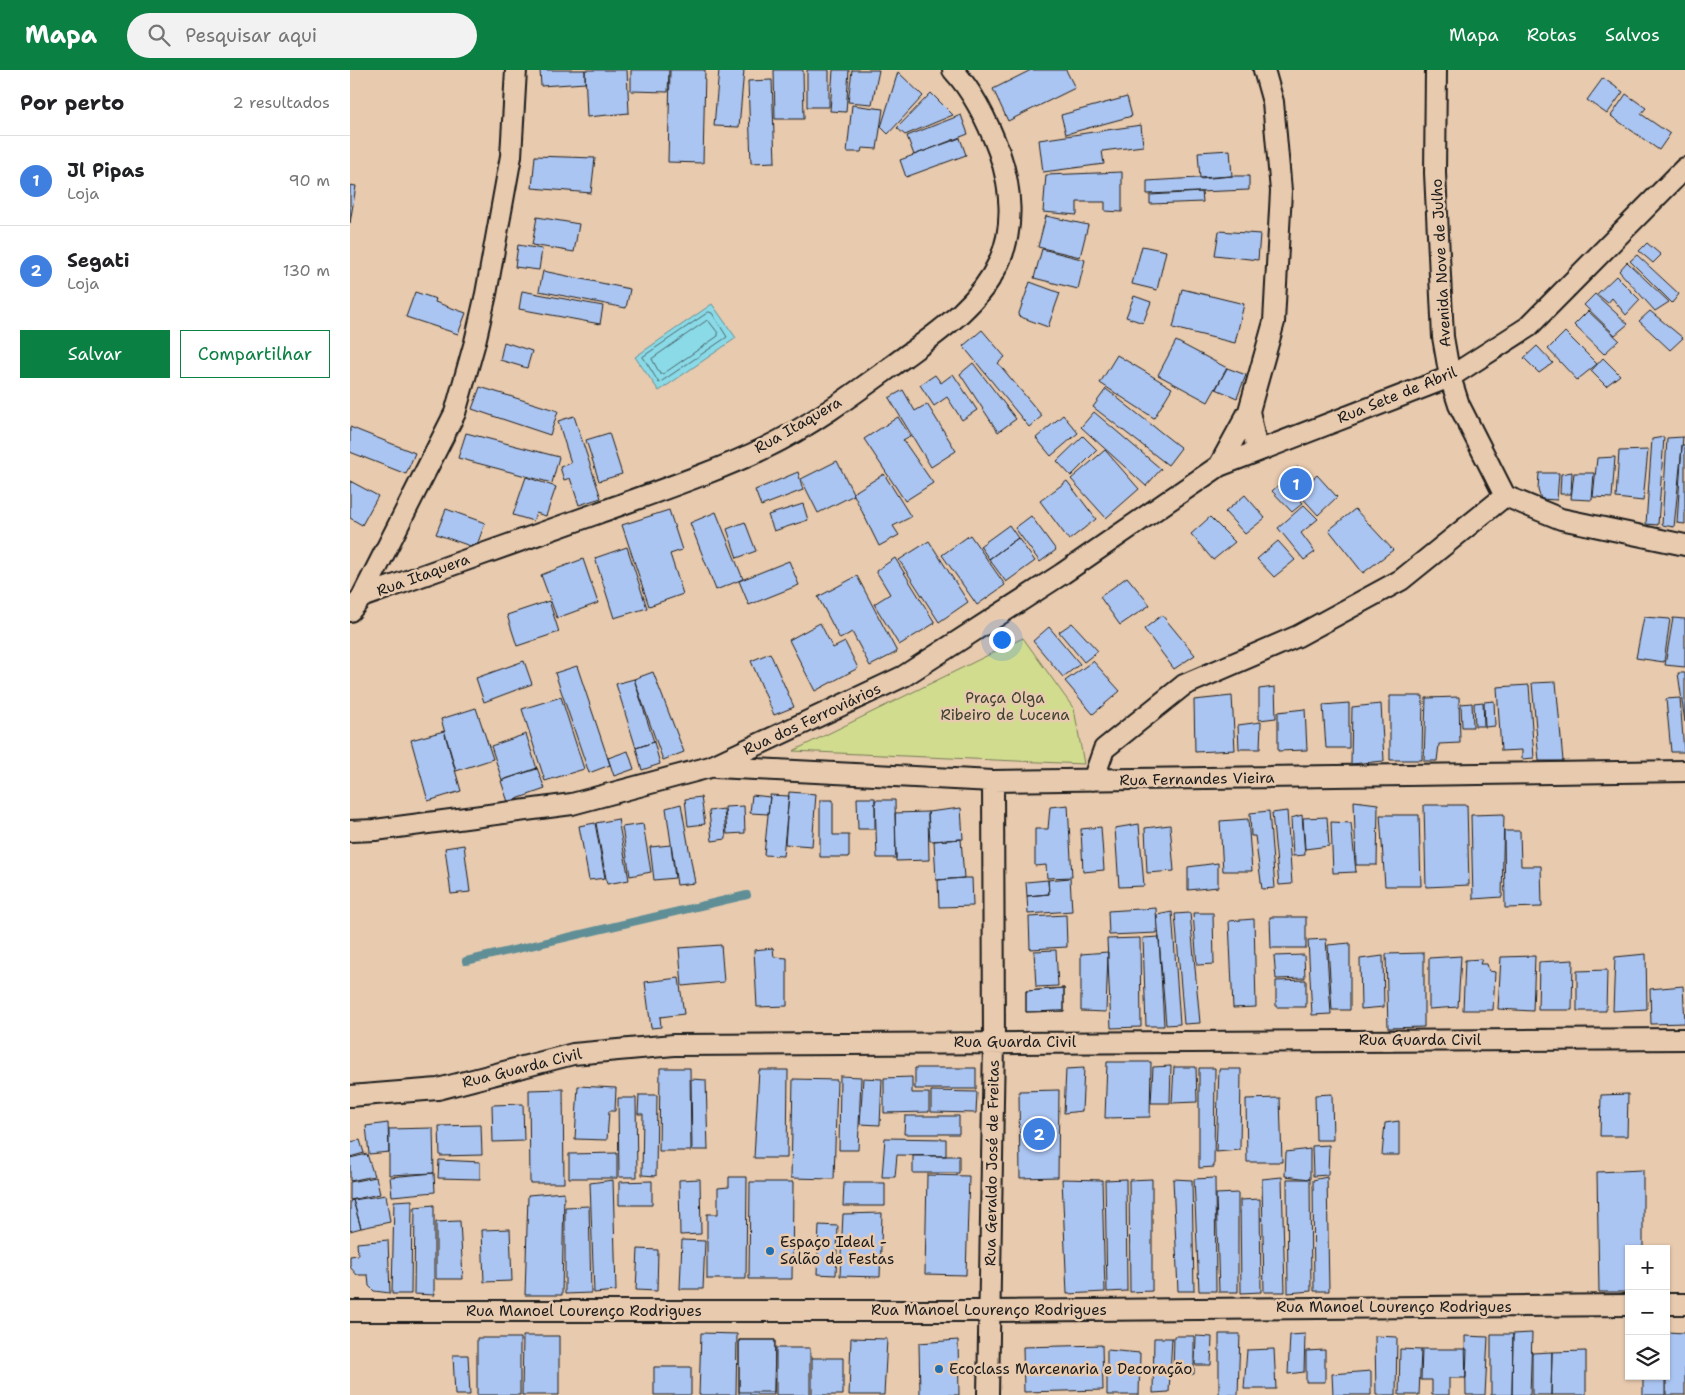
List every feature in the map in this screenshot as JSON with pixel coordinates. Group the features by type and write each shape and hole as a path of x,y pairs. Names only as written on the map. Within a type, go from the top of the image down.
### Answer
{"street":[{"path":"356,604 455,413 484,304 511,156 516,70"},
{"name":"Rua Itaquera","path":"356,604 659,491 765,448 868,383 964,311 985,286 999,262 1008,234 1010,204 1002,161 991,131 978,105 953,70"},
{"path":"1219,466 1249,411 1274,322 1281,191 1273,102 1264,70"},
{"name":"Avenida Nove de Julho","path":"1436,70 1435,173 1443,337 1450,377 1460,405 1505,496"},
{"name":"Rua Sete de Abril","path":"1219,466 1450,377 1528,327 1685,168"},
{"path":"1249,411 1257,451"},
{"name":"Rua dos Ferroviários","path":"350,831 375,830 572,804 710,767 904,676 1062,574 1219,466"},
{"path":"1094,780 1104,749 1184,685 1298,636 1401,580 1505,496 1561,519 1685,545"},
{"name":"Rua Fernandes Vieira","path":"710,767 993,781 1685,771"},
{"name":"Rua Geraldo José de Freitas","path":"988,1395 994,1042 993,781"},
{"name":"Rua Guarda Civil","path":"350,1096 438,1089 572,1054 665,1045 1685,1039"},
{"path":"1670,1304 1685,1304"},
{"name":"Rua Manoel Lourenço Rodrigues","path":"350,1311 988,1311 1625,1305"}],"green space":[{"name":"Praça Olga Ribeiro de Lucena","path":"1023,638 1074,709 1084,764 793,751"}],"water":[{"path":"712,304 736,338 659,391 635,357"}],"building":[{"path":"540,70 585,70 585,83 541,86"},
{"path":"585,70 627,70 629,113 587,117"},
{"path":"631,70 669,70 668,92 631,91"},
{"path":"670,70 705,70 703,163 668,162"},
{"path":"719,70 744,70 739,127 714,126"},
{"path":"774,70 803,70 804,119 775,119"},
{"path":"807,70 829,70 829,107 807,107"},
{"path":"833,70 849,70 846,112 830,111"},
{"path":"852,70 879,70 872,104 848,102"},
{"path":"1031,70 1066,70 1075,88 1008,121 993,89"},
{"path":"898,72 923,96 888,134 881,127"},
{"path":"1603,78 1623,92 1607,114 1587,100"},
{"path":"772,80 775,162 751,163 748,81"},
{"path":"931,93 953,115 905,135 897,128"},
{"path":"1626,94 1646,108 1641,114 1670,134 1659,150 1611,116"},
{"path":"1127,97 1132,116 1066,134 1061,115"},
{"path":"852,105 883,109 877,149 862,148 861,152 847,152"},
{"path":"961,115 968,134 914,155 907,136"},
{"path":"1141,125 1143,146 1102,151 1104,164 1043,172 1039,140"},
{"path":"960,138 966,155 906,177 900,160"},
{"path":"1230,150 1232,176 1200,179 1198,152"},
{"path":"535,156 595,158 591,193 532,188"},
{"path":"1122,172 1122,212 1105,211 1105,202 1077,202 1077,215 1043,212 1046,175"},
{"path":"1249,176 1249,190 1147,194 1147,181"},
{"path":"350,185 356,186 350,223"},
{"path":"1202,192 1203,202 1150,204 1150,195"},
{"path":"1046,216 1088,225 1080,257 1038,247"},
{"path":"537,217 579,224 574,252 532,245"},
{"path":"1219,231 1260,234 1258,260 1215,255"},
{"path":"1647,243 1661,255 1653,263 1639,251"},
{"path":"518,245 542,249 539,270 515,267"},
{"path":"1142,246 1166,251 1157,290 1132,284"},
{"path":"1042,249 1085,260 1078,289 1034,278"},
{"path":"1637,255 1679,294 1672,303 1630,261"},
{"path":"1627,262 1669,302 1655,311 1619,271"},
{"path":"543,271 630,289 626,308 539,291"},
{"path":"1616,276 1640,300 1626,315 1612,298 1608,303 1597,294"},
{"path":"1030,282 1060,293 1048,327 1018,316"},
{"path":"1182,289 1244,304 1235,343 1173,328"},
{"path":"522,291 603,306 600,324 519,309"},
{"path":"415,292 436,299 435,302 466,313 458,334 406,317"},
{"path":"1595,294 1628,324 1615,335 1584,305"},
{"path":"1134,296 1151,302 1143,323 1126,317"},
{"path":"1588,311 1619,340 1604,354 1574,325"},
{"path":"1650,311 1683,338 1670,350 1639,321"},
{"path":"982,330 1005,357 998,363 1042,416 1029,427 963,346"},
{"path":"1565,332 1597,364 1577,380 1548,349"},
{"path":"1176,341 1227,368 1208,402 1158,375"},
{"path":"504,342 532,351 527,368 500,360"},
{"path":"1537,346 1553,363 1539,373 1524,358"},
{"path":"1117,355 1172,388 1154,418 1100,383"},
{"path":"1603,358 1620,375 1606,386 1591,371"},
{"path":"973,363 1016,419 998,432 960,374"},
{"path":"1227,368 1246,375 1237,398 1216,389"},
{"path":"953,374 977,410 962,420 947,397 934,406 920,385 935,375 941,383"},
{"path":"480,387 558,411 550,435 472,409"},
{"path":"1106,389 1181,448 1168,465 1093,407"},
{"path":"903,390 915,411 927,404 956,451 931,467 889,398"},
{"path":"1094,412 1161,469 1146,486 1081,427"},
{"path":"1063,415 1078,433 1051,456 1036,438"},
{"path":"574,416 601,498 579,505 570,478 564,480 560,467 571,463 558,421"},
{"path":"898,417 910,436 903,440 933,483 905,501 864,439"},
{"path":"350,427 415,453 406,474 350,452"},
{"path":"466,433 559,457 552,483 458,458"},
{"path":"609,433 622,474 599,481 586,440"},
{"path":"1083,436 1097,450 1071,476 1057,461"},
{"path":"1664,437 1658,525 1646,524 1652,439"},
{"path":"1683,437 1674,527 1662,525 1667,438"},
{"path":"1682,445 1685,445 1685,524 1677,523"},
{"path":"1105,450 1139,489 1106,518 1071,479"},
{"path":"1648,450 1643,501 1616,498 1619,451"},
{"path":"1615,457 1612,498 1593,497 1597,458"},
{"path":"837,461 854,495 818,513 801,479"},
{"path":"1298,467 1311,478 1295,490 1282,477"},
{"path":"798,472 803,490 761,506 755,490"},
{"path":"1572,472 1571,494 1560,494 1561,474"},
{"path":"1539,473 1559,473 1557,500 1541,499 1538,490"},
{"path":"1574,473 1594,473 1592,500 1571,499"},
{"path":"884,474 911,517 893,526 899,535 879,546 853,493"},
{"path":"1317,475 1337,497 1318,515 1298,493"},
{"path":"526,477 556,487 546,516 536,513 533,521 513,515"},
{"path":"350,481 378,496 362,525 350,518"},
{"path":"1067,481 1096,519 1069,540 1040,501"},
{"path":"1282,482 1303,503 1292,512 1272,491"},
{"path":"1245,495 1265,518 1245,534 1225,512"},
{"path":"803,504 808,520 774,531 768,515"},
{"path":"1304,505 1318,519 1301,533 1315,552 1304,560 1278,528"},
{"path":"446,509 485,523 476,548 436,534"},
{"path":"1355,509 1393,550 1363,573 1329,530"},
{"path":"669,510 682,550 670,554 683,594 649,606 622,525"},
{"path":"716,512 743,579 716,590 690,523"},
{"path":"1031,516 1056,550 1040,562 1015,528"},
{"path":"1210,517 1235,542 1213,560 1191,534"},
{"path":"745,522 756,551 737,558 727,529"},
{"path":"1009,525 1018,538 989,559 980,546"},
{"path":"970,535 1005,585 977,605 942,555"},
{"path":"1018,538 1035,561 1006,582 989,559"},
{"path":"929,541 968,602 939,622 899,560"},
{"path":"1278,541 1295,560 1274,577 1257,559"},
{"path":"627,547 647,608 614,618 595,558"},
{"path":"895,558 935,623 899,645 874,604 890,594 876,571"},
{"path":"583,559 598,603 557,618 541,575"},
{"path":"789,561 799,585 749,605 739,581"},
{"path":"857,576 897,652 870,666 852,632 840,639 818,597"},
{"path":"1127,577 1150,605 1120,625 1100,597"},
{"path":"549,601 559,632 517,646 507,615"},
{"path":"1162,615 1195,655 1174,669 1144,629"},
{"path":"1644,617 1670,619 1664,662 1636,658"},
{"path":"1673,618 1685,619 1685,667 1665,665"},
{"path":"820,623 833,648 845,642 858,668 815,691 789,640"},
{"path":"1072,623 1098,651 1084,662 1059,632"},
{"path":"1049,627 1080,664 1063,677 1033,641"},
{"path":"770,653 794,707 774,715 751,661"},
{"path":"524,661 532,684 484,702 476,678"},
{"path":"1093,661 1120,691 1093,714 1065,681"},
{"path":"577,666 610,765 589,773 555,673"},
{"path":"653,672 684,752 663,760 634,679"},
{"path":"1678,673 1685,673 1685,722"},
{"path":"634,679 654,742 636,748 616,684"},
{"path":"1556,682 1563,761 1539,761 1532,683"},
{"path":"1529,685 1534,758 1522,759 1522,750 1501,751 1497,687"},
{"path":"1275,687 1276,718 1259,720 1259,689"},
{"path":"1232,696 1235,750 1195,752 1194,700"},
{"path":"1390,696 1423,696 1422,760 1390,760"},
{"path":"561,697 584,769 545,781 522,709"},
{"path":"1459,697 1460,743 1439,744 1437,761 1424,761 1426,698"},
{"path":"1680,698 1684,752 1671,752 1666,699"},
{"path":"1494,701 1495,726 1485,727 1484,702"},
{"path":"1483,702 1484,726 1475,726 1474,703"},
{"path":"1349,703 1349,748 1326,748 1323,705"},
{"path":"1472,703 1473,727 1462,727 1461,704"},
{"path":"1381,704 1384,761 1351,764 1352,707"},
{"path":"476,708 493,759 456,771 441,719"},
{"path":"1305,709 1307,750 1278,751 1278,712"},
{"path":"1261,722 1260,749 1239,749 1238,725"},
{"path":"444,731 461,791 428,801 411,740"},
{"path":"526,734 537,769 502,780 491,746"},
{"path":"654,742 660,764 642,770 636,748"},
{"path":"628,751 634,769 614,776 608,758"},
{"path":"537,768 545,789 508,802 501,781"},
{"path":"789,792 816,794 812,846 785,844"},
{"path":"752,795 770,797 768,814 750,813"},
{"path":"770,795 789,796 783,856 764,855"},
{"path":"701,797 705,824 688,826 685,799"},
{"path":"857,798 875,798 875,829 858,829"},
{"path":"820,800 833,800 833,835 849,835 849,857 820,857"},
{"path":"875,800 895,800 896,858 877,858"},
{"path":"1354,801 1378,804 1377,865 1356,865"},
{"path":"681,804 695,883 677,885 666,808"},
{"path":"1068,805 1072,877 1047,878 1046,865 1035,866 1035,829 1048,829 1050,807"},
{"path":"1424,805 1467,805 1469,885 1426,887"},
{"path":"744,806 745,833 727,834 725,807"},
{"path":"961,808 963,839 930,841 928,812"},
{"path":"724,809 726,839 712,841 709,811"},
{"path":"1269,811 1275,888 1262,889 1255,836 1251,836 1250,813"},
{"path":"1287,811 1292,884 1279,885 1272,813"},
{"path":"928,812 929,860 896,861 895,813"},
{"path":"1504,814 1502,897 1473,899 1471,815"},
{"path":"1302,815 1305,855 1293,856 1291,818"},
{"path":"1380,815 1419,815 1421,886 1385,886"},
{"path":"1327,817 1329,846 1305,849 1303,818"},
{"path":"618,819 629,880 607,884 596,823"},
{"path":"1248,819 1252,871 1223,871 1220,821"},
{"path":"1331,822 1351,823 1356,872 1333,873"},
{"path":"595,823 605,878 589,880 579,826"},
{"path":"643,824 651,872 630,876 622,827"},
{"path":"1139,824 1144,886 1119,887 1115,828"},
{"path":"1170,825 1174,871 1147,873 1145,828"},
{"path":"1101,827 1104,870 1083,872 1081,829"},
{"path":"1504,831 1520,831 1521,866 1541,866 1542,907 1505,908"},
{"path":"961,839 964,878 936,880 934,841"},
{"path":"464,845 470,892 451,894 445,848"},
{"path":"671,845 675,878 654,880 650,847"},
{"path":"1218,863 1218,887 1188,890 1188,867"},
{"path":"972,878 973,906 939,907 938,880"},
{"path":"1070,878 1072,911 1028,914 1027,896 1049,894 1048,880"},
{"path":"1048,880 1049,894 1027,896 1026,882"},
{"path":"1156,908 1157,933 1109,935 1108,911"},
{"path":"1172,912 1180,1024 1166,1025 1157,915"},
{"path":"1190,913 1200,1023 1184,1024 1175,914"},
{"path":"1193,913 1213,913 1214,964 1197,965"},
{"path":"1066,915 1067,947 1030,949 1029,917"},
{"path":"1270,917 1306,917 1306,948 1271,948"},
{"path":"1254,919 1256,1007 1233,1008 1229,921"},
{"path":"1159,937 1164,1026 1146,1026 1143,938"},
{"path":"1140,938 1141,1027 1111,1028 1107,939"},
{"path":"1326,939 1331,1014 1312,1015 1308,940"},
{"path":"1350,943 1350,1010 1332,1010 1328,945"},
{"path":"721,945 724,982 682,986 679,948"},
{"path":"773,948 774,957 787,958 787,1006 757,1007 754,950"},
{"path":"1056,950 1058,986 1036,987 1034,951"},
{"path":"1108,952 1106,1012 1081,1011 1081,954"},
{"path":"1424,953 1424,1027 1388,1028 1386,954"},
{"path":"1646,954 1647,1009 1613,1011 1615,957"},
{"path":"1304,955 1305,978 1276,979 1274,956"},
{"path":"1383,956 1384,1007 1361,1009 1360,959"},
{"path":"1461,956 1458,1007 1429,1009 1429,958"},
{"path":"1535,956 1533,1011 1498,1009 1501,957"},
{"path":"1482,959 1480,964 1487,964 1489,971 1495,972 1493,1010 1463,1010 1465,960"},
{"path":"1573,960 1572,1010 1538,1010 1539,962"},
{"path":"1607,970 1606,1011 1577,1011 1577,971"},
{"path":"679,978 684,1014 660,1017 661,1027 651,1028 645,982"},
{"path":"1306,980 1306,1007 1276,1007 1276,981"},
{"path":"1683,986 1685,1023 1651,1024 1650,989"},
{"path":"1064,988 1064,1011 1026,1012 1026,991"},
{"path":"1064,988 1064,1011 1026,1012 1026,991"},
{"path":"1107,1062 1151,1062 1150,1117 1105,1118"},
{"path":"1171,1066 1170,1103 1151,1103 1153,1067"},
{"path":"1174,1067 1196,1067 1197,1102 1172,1103"},
{"path":"660,1068 690,1068 691,1151 659,1151"},
{"path":"915,1068 976,1068 976,1089 915,1089"},
{"path":"1084,1068 1082,1111 1064,1113 1066,1069"},
{"path":"1199,1068 1215,1068 1214,1167 1199,1168"},
{"path":"1219,1069 1241,1069 1240,1150 1216,1152"},
{"path":"759,1070 788,1070 787,1158 754,1158"},
{"path":"840,1076 861,1077 858,1150 839,1150"},
{"path":"912,1077 912,1093 929,1093 929,1112 884,1113 884,1078"},
{"path":"863,1078 882,1079 880,1125 860,1124"},
{"path":"691,1079 706,1080 708,1150 692,1150"},
{"path":"793,1079 837,1080 834,1179 791,1178"},
{"path":"578,1086 616,1088 615,1111 609,1111 607,1140 575,1139"},
{"path":"563,1089 564,1183 530,1183 529,1090"},
{"path":"1059,1090 1058,1177 1020,1178 1019,1091"},
{"path":"931,1091 977,1092 976,1113 931,1112"},
{"path":"1332,1094 1333,1140 1316,1140 1315,1095"},
{"path":"1628,1094 1627,1136 1600,1136 1601,1095"},
{"path":"639,1095 657,1095 656,1176 642,1175 643,1114 638,1114"},
{"path":"618,1098 636,1098 637,1177 619,1177"},
{"path":"1280,1098 1282,1162 1247,1162 1246,1099"},
{"path":"523,1104 524,1141 493,1142 492,1105"},
{"path":"905,1116 959,1116 959,1134 904,1134"},
{"path":"1399,1121 1399,1155 1382,1155 1385,1123"},
{"path":"388,1123 389,1152 369,1154 366,1126"},
{"path":"481,1125 482,1155 440,1156 439,1126"},
{"path":"433,1128 434,1173 389,1175 389,1129"},
{"path":"885,1138 946,1139 946,1156 897,1155 895,1177 882,1177"},
{"path":"360,1140 364,1153 350,1157 350,1142"},
{"path":"1329,1145 1328,1175 1313,1176 1312,1146"},
{"path":"1310,1149 1310,1179 1285,1176 1286,1152"},
{"path":"617,1153 617,1178 569,1178 569,1154"},
{"path":"367,1154 374,1176 350,1181 350,1158"},
{"path":"913,1156 959,1156 959,1173 913,1173"},
{"path":"439,1160 480,1162 480,1179 438,1178"},
{"path":"1643,1170 1643,1245 1625,1245 1625,1292 1599,1292 1597,1172"},
{"path":"434,1173 435,1192 392,1196 390,1177"},
{"path":"927,1175 969,1176 966,1275 925,1274"},
{"path":"376,1177 380,1194 350,1200 350,1182"},
{"path":"729,1177 747,1177 746,1279 707,1279 707,1214 718,1214 718,1188 729,1187"},
{"path":"1282,1177 1285,1292 1264,1292 1262,1179"},
{"path":"1327,1177 1329,1291 1314,1291 1313,1180"},
{"path":"1215,1178 1216,1291 1199,1291 1194,1179"},
{"path":"700,1179 701,1234 680,1235 679,1180"},
{"path":"1062,1179 1102,1180 1105,1292 1067,1294"},
{"path":"1126,1179 1127,1291 1107,1292 1105,1180"},
{"path":"1152,1179 1152,1291 1130,1292 1129,1180"},
{"path":"1173,1179 1192,1180 1194,1291 1178,1291"},
{"path":"1287,1179 1310,1179 1311,1291 1288,1293"},
{"path":"613,1180 616,1291 594,1293 590,1183"},
{"path":"652,1181 652,1205 619,1205 619,1182"},
{"name":"Espaço Ideal - Salão de Festas","path":"750,1182 793,1182 792,1279 749,1279"},
{"path":"844,1183 885,1183 885,1206 843,1206"},
{"path":"564,1192 562,1295 525,1295 528,1195"},
{"path":"1238,1193 1238,1292 1219,1292 1216,1194"},
{"path":"386,1195 390,1222 361,1228 353,1200"},
{"path":"1260,1199 1261,1292 1241,1293 1240,1200"},
{"path":"353,1200 361,1228 350,1231 350,1201"},
{"path":"412,1200 411,1294 392,1294 394,1201"},
{"path":"434,1205 434,1295 414,1294 415,1207"},
{"path":"589,1206 591,1293 565,1294 565,1207"},
{"path":"882,1213 880,1277 840,1276 843,1214"},
{"path":"460,1221 463,1279 436,1279 436,1222"},
{"path":"819,1225 838,1226 836,1275 817,1274"},
{"path":"510,1229 512,1281 484,1282 482,1230"},
{"path":"388,1240 390,1293 374,1291 369,1286 368,1275 357,1275 350,1267 350,1256 358,1255 357,1243"},
{"path":"682,1240 705,1241 703,1289 680,1289"},
{"path":"638,1249 658,1250 657,1291 636,1290"},
{"path":"1670,1332 1685,1333 1685,1395 1666,1395 1666,1380 1670,1380"},
{"path":"701,1333 737,1334 736,1395 699,1395"},
{"path":"1532,1333 1530,1395 1512,1395 1513,1334"},
{"path":"1219,1334 1240,1334 1238,1395 1219,1395"},
{"path":"1305,1334 1304,1372 1288,1374 1290,1335"},
{"path":"1491,1334 1513,1334 1512,1395 1491,1395"},
{"path":"523,1336 559,1336 559,1395 522,1395"},
{"path":"1174,1336 1194,1336 1194,1374 1173,1374"},
{"path":"1196,1336 1212,1337 1211,1365 1195,1365"},
{"path":"1375,1336 1397,1337 1396,1395 1376,1395"},
{"path":"1465,1336 1488,1337 1485,1395 1466,1395"},
{"path":"477,1338 520,1338 520,1395 477,1395"},
{"path":"851,1338 887,1339 884,1395 849,1395"},
{"path":"1154,1338 1172,1338 1169,1392 1153,1393"},
{"path":"739,1340 775,1340 774,1395 739,1395"},
{"path":"739,1340 775,1340 774,1392 739,1392"},
{"name":"Ecoclass Marcenaria e Decoração","path":"958,1340 959,1395 920,1395 919,1343"},
{"path":"1102,1345 1103,1390 1024,1392 1023,1347"},
{"path":"776,1348 810,1348 810,1395 776,1395"},
{"path":"1274,1349 1276,1389 1244,1389 1247,1350"},
{"path":"1400,1349 1421,1350 1419,1395 1399,1395"},
{"path":"1422,1349 1467,1349 1466,1378 1449,1378 1449,1395 1432,1395 1432,1380 1421,1380"},
{"path":"1107,1350 1140,1353 1139,1395 1107,1395"},
{"path":"1325,1350 1325,1382 1306,1382 1306,1351"},
{"path":"1586,1351 1586,1395 1551,1395 1552,1352"},
{"path":"1552,1352 1551,1395 1532,1395 1532,1353"},
{"path":"453,1355 468,1355 470,1395 455,1395"},
{"path":"812,1358 843,1358 843,1395 812,1395"},
{"path":"654,1367 691,1367 691,1395 654,1395"},
{"path":"1371,1371 1371,1395 1333,1395 1332,1374"},
{"path":"1643,1380 1665,1380 1665,1395 1643,1395"}],"waterway":[{"path":"466,961 747,895"}],"place":[{"name":"Jl Pipas","path":"1296,484"},
{"name":"Segati","path":"1039,1134"},
{"name":"Espaço Ideal - Salão de Festas","path":"770,1251"},
{"name":"Ecoclass Marcenaria e Decoração","path":"939,1369"}]}
